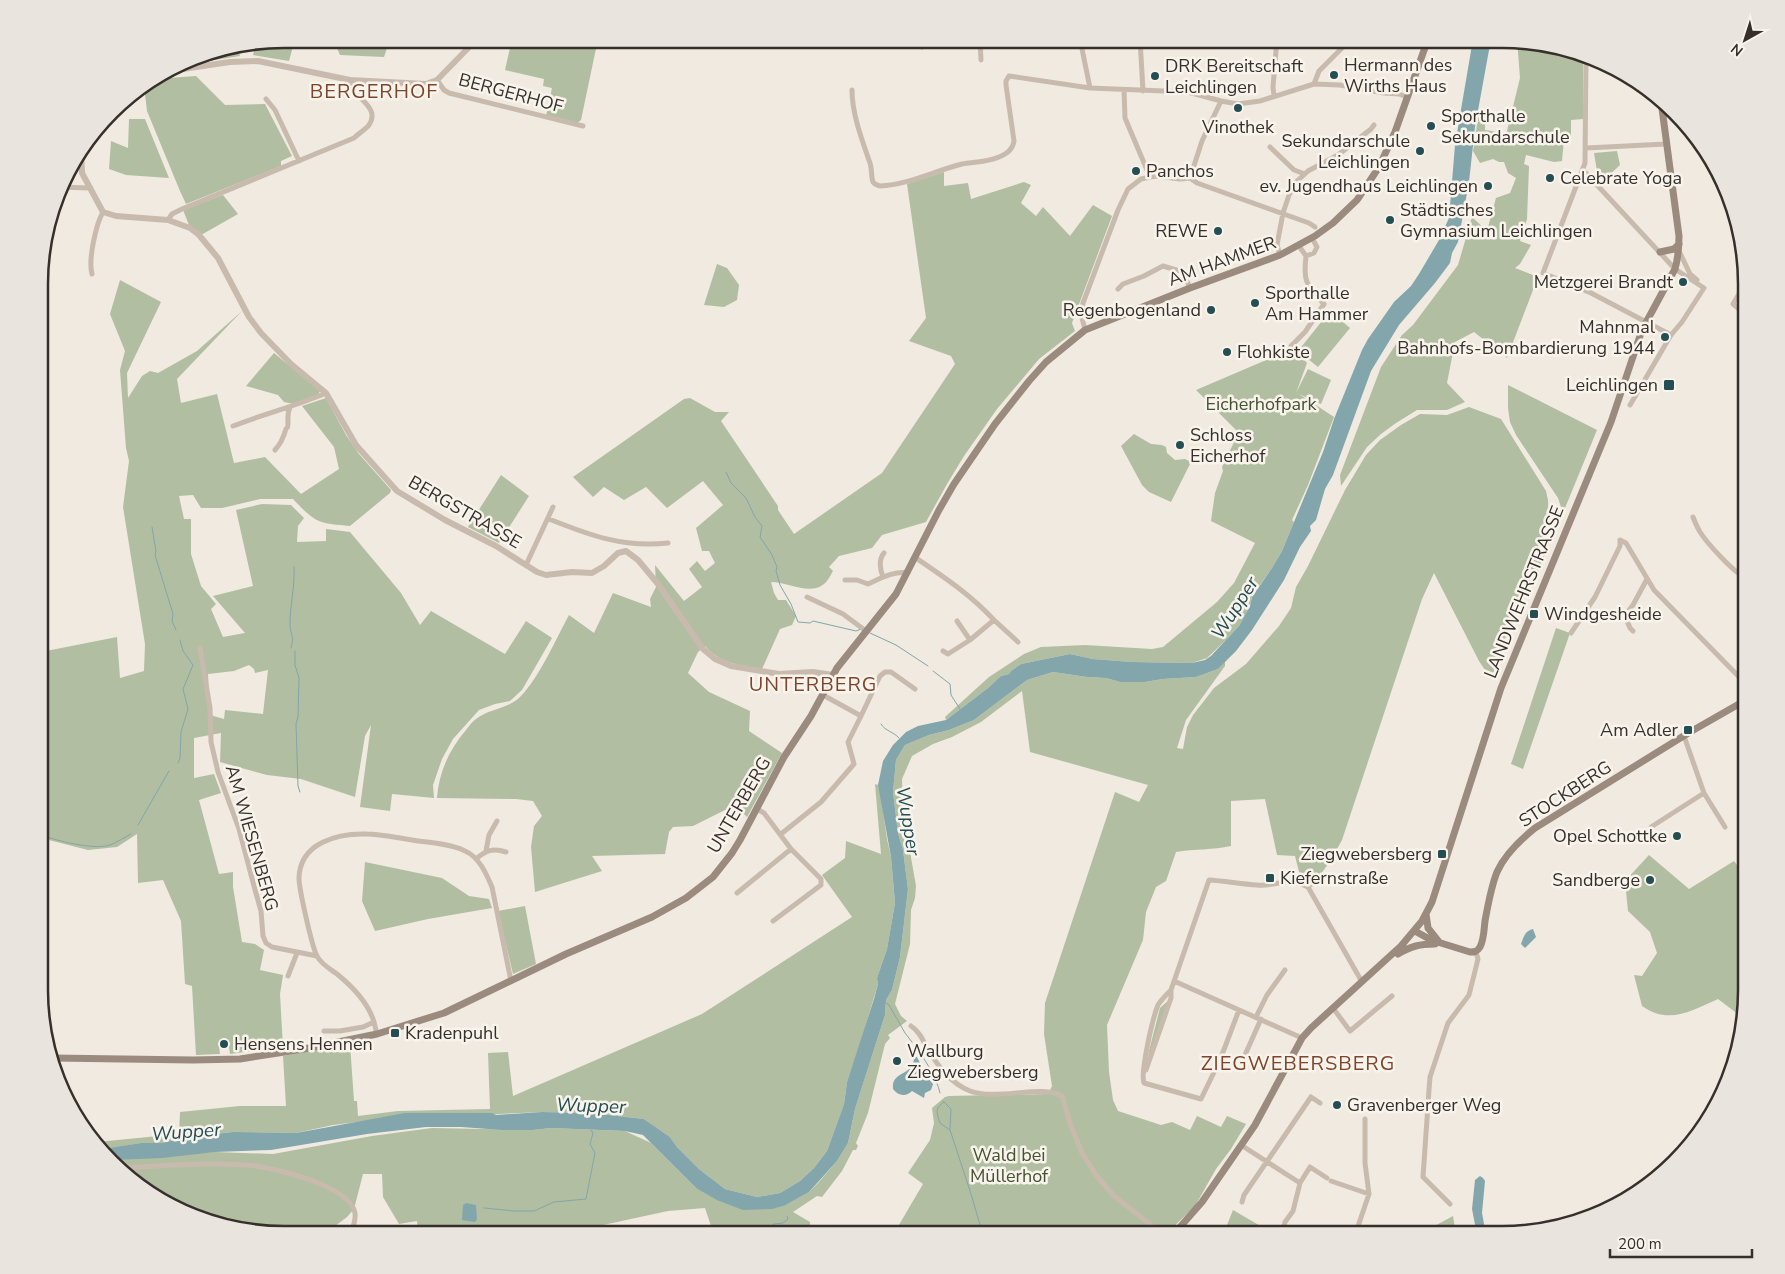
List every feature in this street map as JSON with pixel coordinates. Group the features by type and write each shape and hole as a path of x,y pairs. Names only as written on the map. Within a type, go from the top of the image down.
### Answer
{"main road":[{"name":"AM HAMMER","path":"921,547 954,484 995,424 1046,362 1086,330 1190,288 1280,255 1312,238 1341,216 1365,188 1379,167 1391,142 1425,48"},
{"name":"LANDWEHRSTRASSE","path":"1415,931 1426,914 1437,890 1501,688 1611,422 1646,321 1675,269 1679,247 1661,110"},
{"path":"1660,252 1679,247"},
{"name":"UNTERBERG","path":"58,1058 240,1059 304,1049 377,1034 444,1013 644,921 686,898 712,877 723,865 740,840 784,757 812,716 833,675 848,652 896,594 921,547"},
{"name":"STOCKBERG","path":"1473,952 1481,944 1487,911 1498,871 1507,856 1519,842 1535,828 1738,705"},
{"path":"1426,914 1428,928 1440,944"},
{"path":"1181,1226 1202,1202 1242,1145 1259,1118 1302,1038 1415,931 1440,944 1473,952"},
{"path":"1384,962 1412,946 1440,944"}],"street":[{"name":"BERGERHOF","path":"187,68 248,61 275,64 350,80 415,85 437,80 468,48"},
{"path":"980,48 981,60"},
{"path":"1082,48 1090,88"},
{"path":"1141,48 1143,91"},
{"path":"1274,96 1276,48"},
{"path":"1314,84 1319,71 1342,48"},
{"path":"1586,63 1586,148 1584,171 1543,273 1591,293 1671,335"},
{"path":"852,90 852,98 875,185 889,186 909,181 937,170 995,159 1014,146 1006,86 1009,76 1090,88 1188,92 1221,102 1238,104 1249,104 1314,84 1340,84 1384,93 1399,94 1406,99"},
{"path":"168,220 172,214 348,142 369,125 372,114 371,109 351,89 350,80"},
{"name":"BERGERHOF","path":"437,80 444,90 449,93 584,126"},
{"path":"1124,90 1125,118 1150,176"},
{"path":"266,98 275,110 299,161"},
{"path":"1190,178 1202,141 1221,102"},
{"path":"1280,255 1277,245 1283,213 1296,182 1305,174 1338,155 1374,125"},
{"path":"1586,148 1666,144"},
{"path":"1270,147 1294,170 1305,174"},
{"path":"80,163 80,167 89,188 103,212 99,220 90,264 92,274"},
{"path":"1584,171 1675,269 1704,288"},
{"path":"1086,330 1081,314 1083,303 1118,210 1128,190 1141,180 1150,176 1190,178 1196,183 1309,222 1315,227"},
{"path":"68,187 89,188"},
{"name":"BERGSTRASSE","path":"103,212 116,216 168,220 190,228 199,235 218,258 249,317 261,333 291,364 326,393 356,445 397,491 445,520 496,546 546,575 566,572 585,574 597,571 618,553 626,551 638,560 658,584 702,648 715,659 731,666 779,674 813,672 833,675"},
{"path":"1291,346 1305,332 1324,304 1309,288 1304,275 1306,256 1314,253 1317,247 1312,238"},
{"name":"AM HAMMER","path":"1299,246 1306,256"},
{"path":"1679,247 1690,274 1704,288"},
{"path":"1118,289 1123,284 1163,266 1183,272 1190,288"},
{"path":"1630,405 1671,335 1682,322 1704,288"},
{"path":"1738,296 1733,304 1738,308"},
{"path":"233,426 326,393"},
{"path":"275,450 284,438 288,426 287,414 290,407"},
{"path":"526,565 553,507"},
{"path":"1693,517 1700,532 1738,573"},
{"path":"549,519 601,539 651,545 668,543"},
{"path":"1571,633 1596,596 1620,546 1620,540 1626,543 1654,590 1738,676"},
{"path":"883,577 880,570 880,561 884,553"},
{"path":"916,558 979,604 1018,642"},
{"path":"845,580 857,580 868,584 883,577 904,572 908,573"},
{"path":"1633,631 1625,616 1647,579"},
{"path":"807,597 842,614 866,631"},
{"path":"943,651 948,654 970,640 994,620"},
{"path":"957,621 970,640"},
{"name":"AM WIESENBERG","path":"200,648 210,708 213,749 218,772 238,830 261,911 262,936 266,943 272,947 317,956"},
{"path":"781,834 820,802 854,764 848,742 880,676 885,672 891,672 915,689"},
{"path":"823,695 861,716"},
{"path":"1684,736 1704,793 1725,827"},
{"path":"1651,827 1704,793"},
{"path":"757,809 764,813 791,849 821,879 822,885 773,921"},
{"path":"486,851 489,835 497,820"},
{"path":"377,1034 371,1012 356,991 317,956 299,879 308,851 319,843 330,839 367,834 440,844 465,851 476,859 492,886 511,981"},
{"path":"736,893 791,849"},
{"path":"476,859 486,851 506,852"},
{"path":"1143,1075 1148,1066 1171,998 1171,990 1209,880 1259,886 1289,882 1308,887 1362,982"},
{"path":"1450,1204 1423,1176 1428,1090 1430,1077 1448,1023 1469,995 1478,959 1473,952"},
{"path":"288,976 297,953"},
{"path":"1245,1054 1267,994 1284,970"},
{"path":"1174,981 1302,1038"},
{"path":"1171,990 1158,1005 1148,1042 1143,1075 1144,1083 1201,1099 1220,1060 1239,1010"},
{"path":"1333,1008 1350,1031 1392,996"},
{"path":"324,1031 340,1031 363,1027 374,1022"},
{"path":"911,1026 920,1034 945,1074 971,1092 1005,1095 1051,1092 1062,1096 1082,1153 1096,1174 1114,1196 1152,1226"},
{"path":"1242,1202 1244,1194 1312,1097 1320,1103"},
{"path":"1358,1226 1369,1194 1365,1163 1365,1118"},
{"path":"1242,1145 1300,1183"},
{"path":"128,1168 230,1164 260,1166 339,1192 348,1200 355,1214 354,1226"},
{"path":"1284,1226 1293,1211 1300,1183 1310,1167 1329,1180 1369,1194"}],"green space":[{"path":"293,48 289,61 253,55 254,50"},
{"path":"337,48 387,48 384,57 340,55"},
{"path":"510,48 596,48 581,120 577,123 546,116 552,88 543,86 544,79 505,70"},
{"path":"1518,48 1548,52 1583,62 1583,119 1571,120 1571,136 1564,139 1562,161 1554,162 1526,155 1524,164 1529,166 1527,219 1520,241 1531,245 1520,264 1515,268 1538,277 1507,358 1474,332 1455,342 1447,383 1465,402 1447,410 1417,410 1396,423 1367,447 1341,486 1340,475 1381,367 1402,335 1413,325 1458,265 1472,217 1487,231 1496,198 1510,193 1516,178 1508,173 1504,162 1493,159 1480,163 1473,151 1478,118 1481,116 1485,119 1485,130 1504,133 1507,131 1520,78"},
{"path":"237,52 240,56 202,62"},
{"path":"196,76 225,105 265,104 292,156 281,161 281,166 186,204 147,111 145,92 167,78"},
{"path":"129,119 145,119 169,178 126,175 109,169 111,141 128,148"},
{"path":"1617,151 1620,165 1605,179 1597,171 1594,153"},
{"path":"944,172 944,186 968,183 971,199 1024,182 1031,185 1021,203 1036,216 1043,207 1070,236 1093,205 1112,216 1072,323 1075,331 1039,359 997,409 964,456 926,522 882,535 872,548 839,556 829,567 833,571 828,579 818,587 806,589 771,582 778,600 786,600 796,616 792,625 780,629 762,669 738,665 724,660 717,657 705,646 698,652 688,673 709,692 750,711 749,731 782,753 747,817 738,808 725,810 693,826 673,827 669,832 665,854 592,856 602,871 535,892 531,847 534,826 542,816 533,801 437,798 440,779 450,753 470,725 481,715 515,701 527,689 534,680 569,615 594,633 613,593 651,607 650,599 656,587 655,565 684,601 702,587 689,569 697,561 705,571 715,563 709,551 702,551 696,528 723,505 703,481 667,508 646,487 624,500 604,487 593,497 573,477 684,399 690,398 715,412 729,412 721,421 778,506 778,510 794,534 882,473 955,364 951,356 909,341 926,318 907,184"},
{"path":"223,195 238,214 201,235 189,225 183,210"},
{"path":"717,264 727,268 739,285 737,300 724,307 704,305"},
{"path":"120,280 161,302 127,373 128,398 142,376 150,371 158,373 197,351 242,311 177,379 181,403 217,394 234,463 265,457 301,494 339,469 334,447 302,406 326,398 346,435 359,454 391,490 390,493 350,526 330,524 318,520 307,513 293,499 260,499 222,508 201,508 193,495 179,496 184,519 191,519 191,554 201,586 216,604 211,609 223,637 245,633 213,596 253,586 236,510 262,504 291,505 304,518 298,526 297,542 326,541 326,529 350,532 401,593 420,625 431,611 505,654 526,621 552,638 522,690 510,701 479,710 453,739 442,759 433,785 434,798 392,794 390,811 360,807 371,725 365,736 355,797 301,779 267,775 220,762 221,733 194,738 194,778 214,774 221,793 199,800 219,874 233,872 233,887 242,942 255,944 264,950 260,970 283,975 280,994 283,1047 230,1054 228,1040 225,1038 225,1042 219,1046 220,1054 196,1055 192,986 185,984 181,921 163,880 138,883 137,834 117,847 88,850 48,840 48,651 117,637 120,678 144,671 145,644 123,507 129,461 126,448 120,370 125,351 110,314","holes":["249,665 254,669 255,673 268,670 263,714 225,710 224,719 210,715 208,674 234,671"]},
{"path":"1330,311 1350,328 1318,367 1298,351"},
{"name":"Eicherhofpark","path":"1294,348 1307,363 1296,393 1308,369 1331,380 1321,404 1299,394 1334,417 1308,485 1292,520 1294,522 1282,551 1252,596 1250,606 1239,626 1226,640 1207,658 1192,663 1132,662 1093,659 1070,654 1021,664 1009,674 1001,676 946,720 945,717 989,677 1024,654 1041,647 1085,645 1152,649 1163,647 1217,602 1234,583 1255,543 1211,521 1215,493 1223,471 1222,467 1237,436 1236,430 1196,390"},
{"path":"274,353 320,391 318,395 294,404 284,402 278,395 246,386"},
{"path":"1508,385 1597,430 1563,513 1558,498 1516,435 1510,422"},
{"name":"Wald bei Müllerhof","path":"1469,407 1501,419 1546,491 1549,544 1539,569 1515,610 1491,679 1479,661 1434,573 1422,599 1342,840 1312,887 1302,883 1295,856 1277,855 1265,799 1231,801 1231,846 1176,852 1166,881 1156,887 1146,912 1143,940 1107,1025 1109,1072 1113,1100 1118,1111 1161,1125 1172,1122 1190,1130 1197,1116 1221,1127 1227,1116 1246,1124 1216,1169 1195,1206 1174,1226 898,1226 923,1184 908,1173 930,1140 934,1123 932,1108 949,1096 1048,1094 1052,1086 1044,1034 1045,1003 1115,792 1139,802 1148,785 1030,752 1022,691 981,722 912,756 902,779 903,812 916,886 911,910 910,944 895,1004 901,1016 907,1021 888,1035 890,1038 885,1044 868,1113 856,1143 858,1146 856,1150 853,1150 842,1171 822,1197 817,1196 793,1212 810,1222 812,1226 711,1226 705,1208 668,1211 598,1226 417,1226 417,1221 399,1224 383,1197 382,1174 363,1174 354,1209 335,1226 268,1226 237,1222 193,1209 152,1187 118,1158 215,1152 273,1154 372,1136 432,1128 533,1130 551,1128 625,1131 651,1143 696,1188 786,1205 809,1192 818,1183 837,1161 848,1143 855,1109 885,1015 886,1000 892,990 900,957 908,889 893,792 896,760 905,745 974,720 1027,680 1053,672 1106,678 1120,682 1145,682 1196,677 1218,669 1225,661 1225,666 1186,720 1177,748 1183,749 1187,727 1193,715 1214,688 1246,664 1279,626 1291,608 1296,587 1345,490 1366,455 1380,440 1420,414 1447,415"},
{"path":"1134,434 1151,444 1166,447 1167,453 1175,460 1185,459 1191,462 1171,502 1149,492 1142,485 1121,446"},
{"path":"501,475 529,496 499,543 468,527"},
{"path":"1556,628 1570,633 1523,769 1511,764"},
{"path":"875,784 878,785 881,797 891,857 895,903 887,949 877,978 878,984 861,1041 847,1082 844,1104 827,1151 814,1168 800,1181 780,1193 757,1197 725,1189 699,1169 677,1147 670,1137 644,1119 592,1113 542,1112 373,1120 333,1125 296,1133 233,1132 109,1149 102,1141 179,1134 180,1112 240,1106 286,1106 283,1056 350,1044 354,1101 357,1101 358,1116 398,1111 490,1109 488,1053 508,1052 513,1096 702,1014 852,917 822,875 845,858 846,841 881,854"},
{"path":"1649,855 1689,889 1734,861 1738,866 1738,991 1736,1013 1718,999 1689,1011 1671,1015 1661,1015 1642,1006 1634,975 1642,976 1657,953 1650,932 1628,911 1625,881"},
{"path":"365,862 442,878 469,896 489,899 492,908 428,919 375,931 362,901"},
{"path":"525,906 536,964 513,974 498,911"},
{"path":"1170,999 1150,1056 1148,1055 1160,1008"},
{"path":"1233,1210 1261,1226 1227,1226"},
{"path":"1453,1216 1455,1226 1435,1226"}],"water":[{"path":"1471,48 1489,48 1475,127 1469,182 1458,242 1452,253 1450,263 1399,325 1371,371 1333,475 1325,489 1316,520 1310,526 1311,531 1300,547 1284,580 1236,651 1218,669 1196,677 1145,682 1120,682 1106,678 1053,672 1027,680 974,720 905,745 896,760 893,792 908,889 900,957 892,990 886,1000 885,1015 855,1109 848,1143 837,1161 809,1192 786,1205 772,1209 743,1210 717,1200 696,1188 643,1135 625,1131 551,1128 502,1130 426,1127 367,1134 271,1150 215,1152 162,1158 120,1160 108,1148 141,1143 162,1143 181,1138 233,1132 296,1133 405,1113 492,1113 496,1115 542,1112 592,1113 644,1119 670,1137 677,1147 699,1169 725,1189 757,1197 780,1193 800,1181 814,1168 827,1151 844,1104 847,1082 874,999 878,984 877,978 887,949 895,903 891,857 878,785 883,761 893,745 906,732 918,726 946,720 1001,676 1009,674 1021,664 1070,654 1093,659 1132,662 1192,663 1205,660 1211,656 1239,626 1250,606 1252,597 1282,551 1368,339 1394,302 1411,286 1439,240 1449,218 1455,145"},
{"path":"1533,929 1536,937 1525,948 1521,944 1523,939 1526,933"},
{"path":"914,1057 917,1057 933,1084 931,1090 925,1093 924,1098 912,1091 902,1095 893,1089 895,1079 910,1068"},
{"path":"1480,1176 1485,1181 1482,1213 1484,1226 1475,1226 1472,1209 1475,1180"},
{"path":"466,1203 476,1205 477,1219 475,1222 462,1220 463,1205"}],"waterway":[{"path":"726,472 731,483 746,498 755,517 762,526 760,537 772,555 777,567 776,571 780,585 791,604 798,622 810,623 813,621 856,631 861,629"},
{"path":"152,527 155,555 176,630"},
{"path":"291,648 293,640 290,617 294,567"},
{"path":"870,633 896,645 928,666"},
{"path":"178,763 180,758 181,732 188,709 183,689 193,665 183,651 180,640"},
{"path":"295,651 295,665 299,678 298,717 296,724 298,786 300,792"},
{"path":"933,671 950,684 951,695 960,709"},
{"path":"881,724 899,738"},
{"path":"138,825 169,771"},
{"path":"48,837 85,846 103,846 110,845 131,834"},
{"path":"885,1002 889,1005 912,1042"},
{"path":"914,1046 930,1068 940,1093"},
{"path":"943,1101 951,1109 950,1129"},
{"path":"944,1102 937,1111 940,1123 950,1130 980,1226"},
{"path":"484,1208 534,1211 554,1202 586,1199 595,1153 590,1144 593,1133 591,1130"},
{"path":"771,1226 783,1223 788,1219 787,1216"}],"place":[{"name":"Hermann des Wirths Haus","path":"1334,75"},
{"name":"DRK Bereitschaft Leichlingen","path":"1155,76"},
{"name":"Vinothek","path":"1238,108"},
{"name":"Sporthalle Sekundarschule","path":"1431,126"},
{"name":"Sekundarschule Leichlingen","path":"1420,151"},
{"name":"Panchos","path":"1136,171"},
{"name":"Celebrate Yoga","path":"1550,178"},
{"name":"ev. Jugendhaus Leichlingen","path":"1488,186"},
{"name":"Städtisches Gymnasium Leichlingen","path":"1390,220"},
{"name":"REWE","path":"1218,231"},
{"name":"Metzgerei Brandt","path":"1683,282"},
{"name":"Sporthalle Am Hammer","path":"1255,303"},
{"name":"Regenbogenland","path":"1211,310"},
{"name":"Mahnmal Bahnhofs-Bombardierung 1944","path":"1665,337"},
{"name":"Flohkiste","path":"1227,352"},
{"name":"Leichlingen","path":"1669,385"},
{"name":"Schloss Eicherhof","path":"1180,445"},
{"name":"Windgesheide","path":"1534,614"},
{"name":"Am Adler","path":"1688,730"},
{"name":"Opel Schottke","path":"1677,836"},
{"name":"Ziegwebersberg","path":"1442,854"},
{"name":"Kiefernstraße","path":"1270,878"},
{"name":"Sandberge","path":"1650,880"},
{"name":"Kradenpuhl","path":"395,1033"},
{"name":"Hensens Hennen","path":"224,1044"},
{"name":"Wallburg Ziegwebersberg","path":"897,1061"},
{"name":"Gravenberger Weg","path":"1337,1105"}],"district":[{"name":"BERGERHOF","path":"374,91"},
{"name":"UNTERBERG","path":"813,684"},
{"name":"ZIEGWEBERSBERG","path":"1298,1063"}],"water label":[{"name":"Wupper","path":"1235,608"},
{"name":"Wupper","path":"908,821"},
{"name":"Wupper","path":"591,1106"},
{"name":"Wupper","path":"186,1132"}]}
